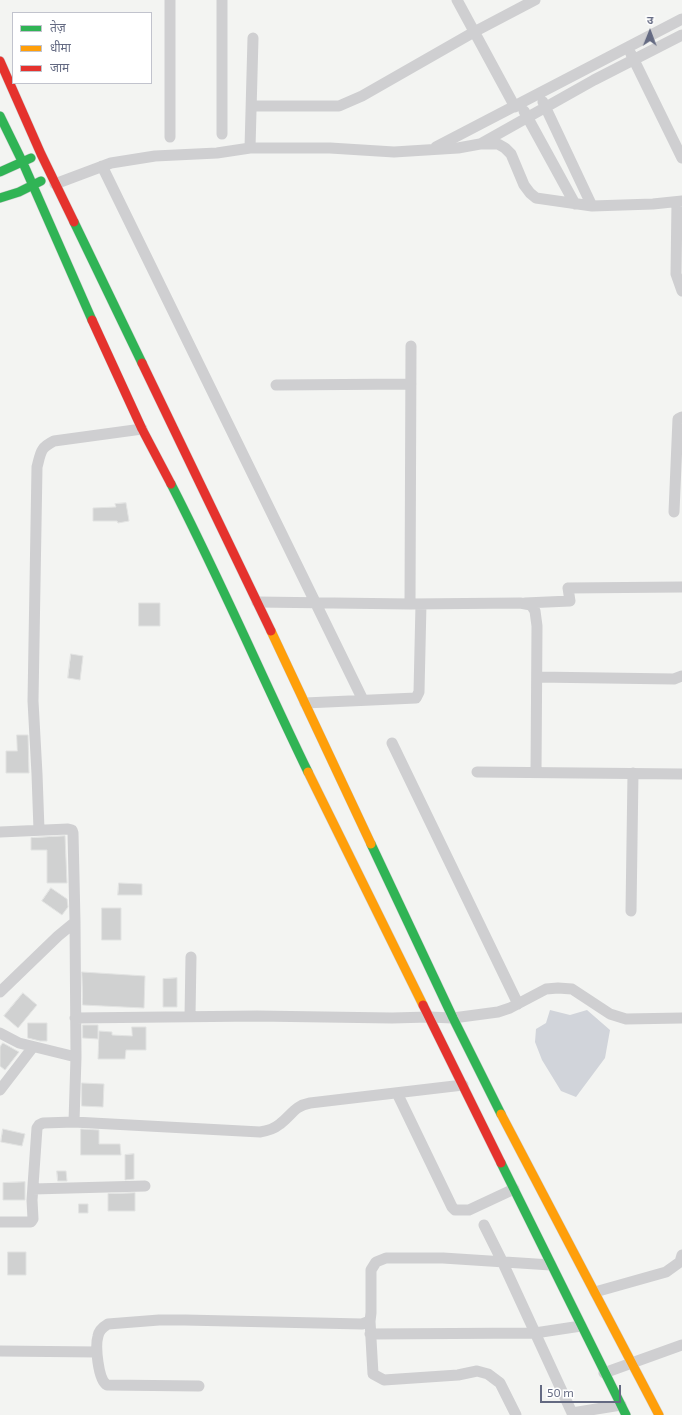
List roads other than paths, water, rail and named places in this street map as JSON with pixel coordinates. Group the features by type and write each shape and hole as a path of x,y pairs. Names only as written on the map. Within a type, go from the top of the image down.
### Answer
{"street":[{"path":"170,0 170,137"},
{"path":"222,0 222,134"},
{"path":"457,0 517,106 528,117 575,204"},
{"path":"252,106 339,106 362,96 474,32 535,0"},
{"path":"430,150 682,19"},
{"path":"480,144 682,35"},
{"path":"250,148 253,38"},
{"path":"628,48 681,154"},
{"path":"0,61 53,179 97,285 257,602 453,1018 489,1091 659,1415"},
{"path":"539,94 592,206"},
{"path":"0,116 79,293 142,428 189,519 276,706 581,1326 624,1410 572,1414 484,1225"},
{"path":"0,198 18,192 32,185 53,179 102,166 155,156 217,153 250,148 330,148 394,152 458,148 480,144 498,144 511,154 524,185 536,198 592,206 680,201 676,274 682,291"},
{"path":"0,172 41,154"},
{"path":"102,166 363,700"},
{"path":"79,293 97,285"},
{"path":"305,703 416,698 418,692 415,604 411,346"},
{"path":"276,385 411,384"},
{"path":"674,512 678,419 682,417"},
{"path":"39,830 38,774 33,701 37,467 40,454 44,446 54,441 142,428"},
{"path":"257,602 415,604 520,603 570,601 568,588 682,587"},
{"path":"520,603 531,604 535,611 537,626 536,772"},
{"path":"537,677 674,679 682,676"},
{"path":"392,743 518,1004"},
{"path":"477,772 682,774"},
{"path":"631,911 633,773"},
{"path":"0,832 68,829 72,830 73,833 76,1057 74,1122"},
{"path":"0,992 58,936 75,922"},
{"path":"190,1016 191,957"},
{"path":"75,1018 190,1016 453,1018 498,1012 518,1004 546,989 558,988 572,990 610,1014 626,1018 682,1018"},
{"path":"0,1033 19,1043 76,1057"},
{"path":"0,1090 33,1047"},
{"path":"0,1222 31,1222 33,1219 36,1133 39,1125 43,1123 74,1122 260,1132 268,1131 280,1125 301,1105 310,1102 397,1093 463,1084"},
{"path":"397,1093 452,1208 455,1210 469,1210 514,1189"},
{"path":"33,1189 145,1186"},
{"path":"595,1292 666,1272 680,1262 682,1256"},
{"path":"516,1415 500,1383 488,1374 477,1371 458,1375 384,1380 373,1374 370,1334 371,1270 376,1262 386,1258 443,1258 551,1265"},
{"path":"199,1386 107,1385 100,1377 97,1352 98,1335 101,1329 108,1324 172,1320 323,1322 349,1324 362,1324 370,1321"},
{"path":"370,1334 535,1333 581,1326"},
{"path":"604,1372 682,1345"},
{"path":"0,1351 97,1352"}]}
